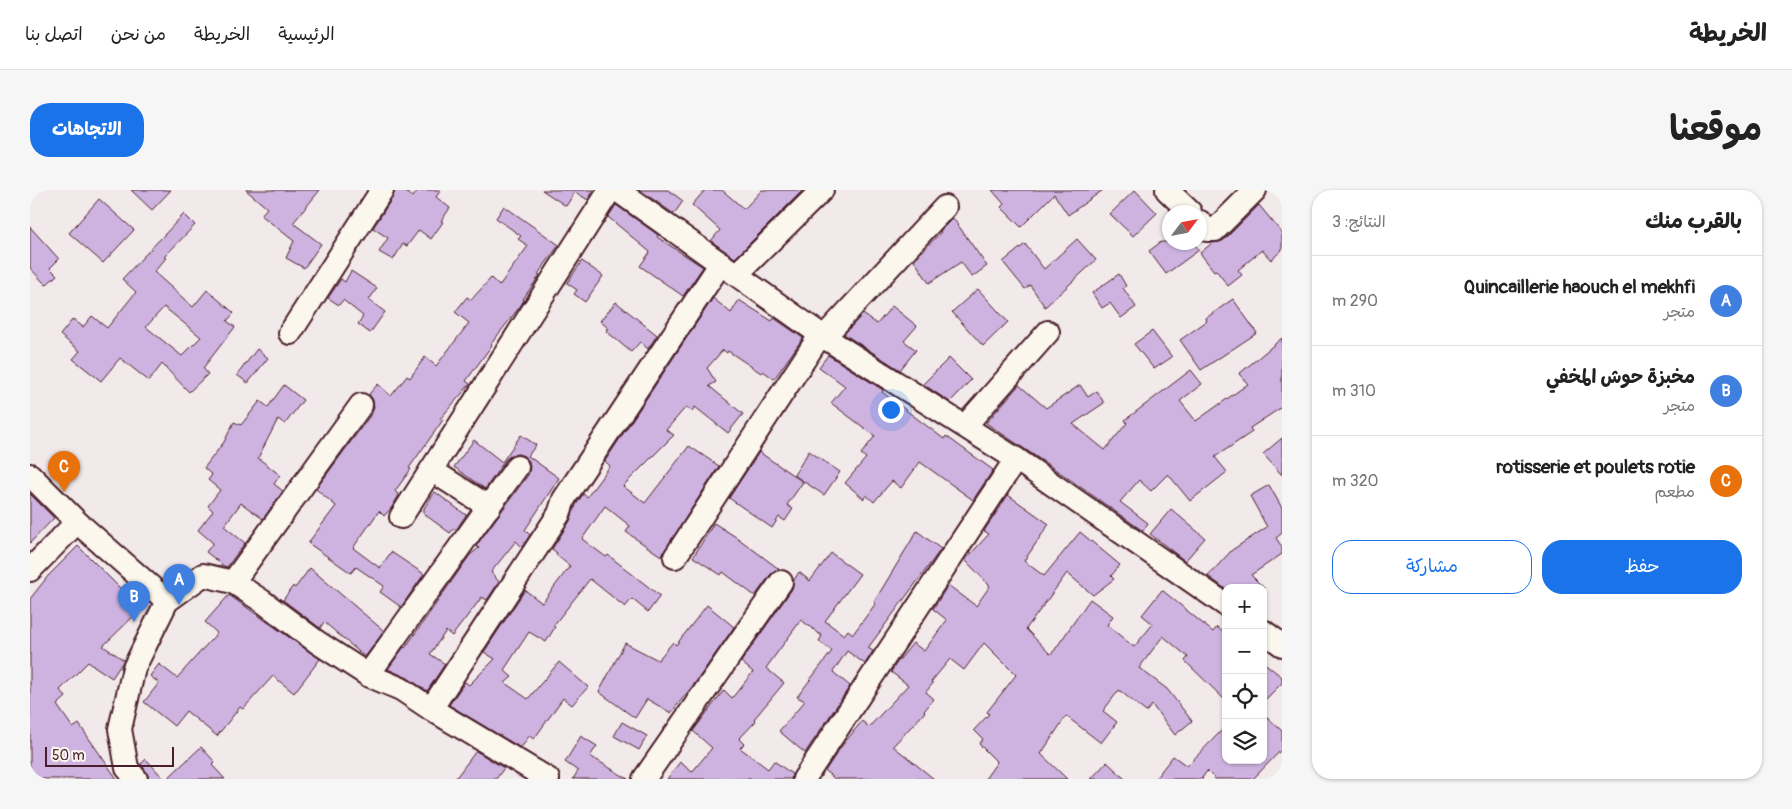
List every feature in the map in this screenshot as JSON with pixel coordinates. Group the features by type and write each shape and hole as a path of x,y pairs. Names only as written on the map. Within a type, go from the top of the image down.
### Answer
{"street":[{"path":"290,333 382,190"},
{"path":"401,516 610,190"},
{"path":"617,190 823,335 1016,459 1222,602"},
{"path":"430,709 559,514 564,499 729,269 822,190"},
{"path":"1167,190 1183,205"},
{"path":"1207,230 1216,230 1255,190"},
{"path":"675,557 823,335 945,206"},
{"path":"965,426 1048,332"},
{"path":"234,582 361,405"},
{"path":"804,779 1016,459"},
{"path":"368,675 517,467"},
{"path":"431,470 489,507"},
{"path":"30,475 77,522 167,601"},
{"path":"30,570 77,522"},
{"path":"136,779 127,768 120,729 134,668 167,601 203,575 234,582 317,642 368,675 401,689 430,709 548,779"},
{"path":"644,779 781,582"},
{"path":"1267,634 1282,644"}],"building":[{"path":"131,190 171,190 152,210"},
{"path":"246,190 320,190 293,223 321,244 304,268 286,258 294,241 261,215 267,208"},
{"path":"395,190 403,190 413,197 418,190 441,190 436,197 450,208 431,239 419,230 407,246 403,244 393,260 379,252 388,238 373,228 393,197"},
{"path":"542,190 594,190 588,200 575,192 566,206"},
{"path":"640,190 668,190 683,201 674,214"},
{"path":"705,190 722,190 744,209 762,190 803,190 735,258 711,241 720,230 692,205"},
{"path":"992,190 1103,190 1068,215 1054,194 1021,227 1001,207 1004,204"},
{"path":"1135,190 1157,213 1133,236 1110,214"},
{"path":"99,199 134,230 103,263 69,233"},
{"path":"616,205 658,235 657,237 703,267 683,296 640,266 650,252 608,217"},
{"path":"1259,205 1282,233 1282,250 1271,260 1262,250 1238,270 1242,275 1228,286 1200,253 1207,250 1207,247 1212,243 1224,240"},
{"path":"504,206 559,245 538,274 540,275 523,299 521,305 466,381 470,384 440,419 443,420 395,491 399,495 392,507 384,516 379,511 353,548 380,568 391,552 424,574 401,607 380,592 384,586 356,567 351,573 308,543 336,506 316,489 372,413 374,407 373,400 369,394 378,384 391,396 407,376 410,378 425,357 436,366 469,323 455,312 467,297 471,300 491,278 499,286 528,246 518,239 521,236 496,218"},
{"path":"184,214 195,225 164,257 166,258 154,272 193,307 207,290 234,313 227,321 235,327 203,368 208,374 189,392 162,364 149,381 120,358 101,381 73,359 80,351 60,335 73,319 83,327 92,316 107,328 136,292 122,279","holes":["164,307 201,337 182,356 146,327"]},
{"path":"953,218 987,266 972,277 961,262 929,283 914,260"},
{"path":"30,227 59,259 50,268 57,275 46,285 30,268"},
{"path":"1077,239 1096,260 1045,307 1030,285 1025,289 1003,262 1025,244 1044,269"},
{"path":"1161,242 1162,250 1199,250 1166,274 1149,251"},
{"path":"582,261 603,276 585,302 574,294 577,290 567,283"},
{"path":"351,271 377,288 369,300 385,312 370,333 358,324 363,316 343,300 339,305 328,298 341,279 345,282"},
{"path":"1119,274 1126,286 1123,288 1136,307 1121,318 1110,303 1102,308 1092,293"},
{"path":"978,289 1008,322 983,346 952,312"},
{"path":"713,298 731,313 739,300 772,321 774,318 803,338 774,379 763,371 761,373 728,351 727,353 723,350 707,368 716,382 709,386 743,414 728,433 695,407 692,411 686,407 666,430 674,435 623,486 645,503 689,446 719,466 661,556 626,532 630,526 605,506 582,539 606,557 608,555 660,596 648,612 632,599 625,607 590,579 553,626 555,627 546,642 529,632 504,670 512,677 505,683 528,699 559,662 588,687 572,705 563,698 534,739 529,736 521,748 449,705 465,682 469,685 495,659 484,652 525,590 542,603 570,566 556,555 557,553 552,549 570,521 576,505 583,494 587,497 610,466 605,461"},
{"path":"1233,299 1257,333 1201,370 1180,340"},
{"path":"616,302 657,335 648,349 640,342 631,352 606,331 608,328 600,321"},
{"path":"892,306 917,326 904,341 916,350 900,370 844,334 863,314 877,324"},
{"path":"1152,331 1172,357 1154,369 1134,344"},
{"path":"1282,338 1282,407 1250,428 1252,432 1215,457 1227,472 1190,501 1168,474 1151,491 1139,480 1120,502 1148,523 1143,531 986,423 1019,385 1046,408 1080,385 1088,397 1097,391 1104,403 1073,424 1105,450 1127,423 1125,420 1191,370 1202,384 1180,401 1196,421 1248,384 1239,374"},
{"path":"257,349 268,358 248,383 237,375"},
{"path":"828,355 883,390 882,392 944,439 946,436 993,470 973,500 920,462 901,488 892,481 874,502 866,495 864,499 845,483 866,458 861,454 875,436 831,403 845,386 819,367"},
{"path":"949,358 971,380 950,402 923,384"},
{"path":"284,385 303,400 285,424 278,419 258,458 280,475 274,484 283,491 263,519 241,503 224,526 245,543 227,567 206,552 213,543 198,530 213,511 208,506 220,490 208,480 212,475 204,468 224,442 234,422 241,425 260,401 268,407"},
{"path":"521,435 536,445 528,456 559,478 525,530 530,535 522,547 516,541 491,572 499,582 487,600 482,597 452,636 446,631 430,654 445,664 427,691 408,678 388,669 405,648 470,555 479,548 476,546 528,475 530,468 529,461 524,456 518,454 511,455 506,459 485,489 454,467 474,440 502,462"},
{"path":"1282,438 1282,475 1263,454"},
{"path":"809,451 840,472 824,495 794,475"},
{"path":"759,452 803,482 787,505 793,509 785,521 779,517 772,528 729,498"},
{"path":"1269,485 1282,508 1282,533 1276,538 1282,547 1282,554 1251,575 1260,584 1222,584 1222,586 1208,576 1232,550 1267,527 1250,496"},
{"path":"435,492 466,515 456,530 454,528 450,533 424,514 424,508"},
{"path":"30,494 54,518 30,543"},
{"path":"1008,495 1049,524 1024,561 1044,576 1080,532 1120,565 1111,576 1114,579 1093,595 1067,573 1026,629 1050,654 1090,599 1113,616 1107,625 1134,647 1153,624 1142,615 1162,590 1213,632 1217,627 1222,631 1222,697 1185,661 1188,657 1163,636 1139,668 1167,689 1192,721 1175,735 1152,705 1146,712 1119,690 1103,711 1117,722 1101,743 1066,716 1041,754 1067,779 985,779 997,762 979,744 983,739 974,730 989,714 987,712 1016,675 984,643 964,670 950,659 931,682 933,683 926,692 934,699 925,712 893,746 934,779 835,779 825,771 841,747 862,721 869,727 908,685 891,672 896,664 913,643 924,651 947,620 933,609 948,585 976,606 990,586 965,560 989,534 984,531"},
{"path":"1171,509 1205,538 1185,561 1150,534"},
{"path":"714,523 779,569 771,574 755,596 723,572 721,575 693,557"},
{"path":"917,531 941,549 868,648 873,651 865,664 847,651 833,672 850,686 805,753 779,731 805,701 797,697 832,651 819,641 822,636 801,620 766,668 784,683 754,719 756,721 739,739 744,744 740,748 768,769 774,761 792,774 791,779 667,779 680,762 692,772 712,748 693,731 724,690 732,698 753,672 741,662 792,589 794,580 799,572 810,581 831,553 860,574 825,621 844,635 848,630 853,634 876,603 874,602"},
{"path":"78,546 141,609 103,646 124,660 112,678 88,662 60,690 66,697 57,705 73,728 79,724 117,779 30,779 30,599 48,576"},
{"path":"310,568 384,631 365,657 324,622 320,628 283,600"},
{"path":"229,595 320,659 294,693 273,676 243,709 240,707 217,736 186,711 174,726 144,702 159,683 150,676 159,664 177,678 217,633 205,622"},
{"path":"707,605 734,627 698,679 671,713 647,699 635,718 599,692 625,643 658,660 673,642 676,645"},
{"path":"1267,665 1282,677 1282,683 1267,698"},
{"path":"1267,717 1282,731 1282,749 1253,779 1215,779 1207,771 1203,779 1155,779 1173,756 1187,766 1222,730 1222,764 1267,764"},
{"path":"622,722 647,736 639,750 614,736"},
{"path":"581,736 597,746 590,756 628,779 573,779 578,771 565,762"},
{"path":"201,747 215,762 212,765 225,779 167,779"},
{"path":"476,751 504,768 496,779 455,779"},
{"path":"146,759 164,779 149,779 141,764"},
{"path":"1107,762 1125,779 1091,779"}],"place":[{"name":"rotisserie et poulets rotie","path":"64,492"},
{"name":"Quincaillerie haouch el mekhfi","path":"179,605"},
{"name":"مخبزة حوش المخفي","path":"134,622"}]}
